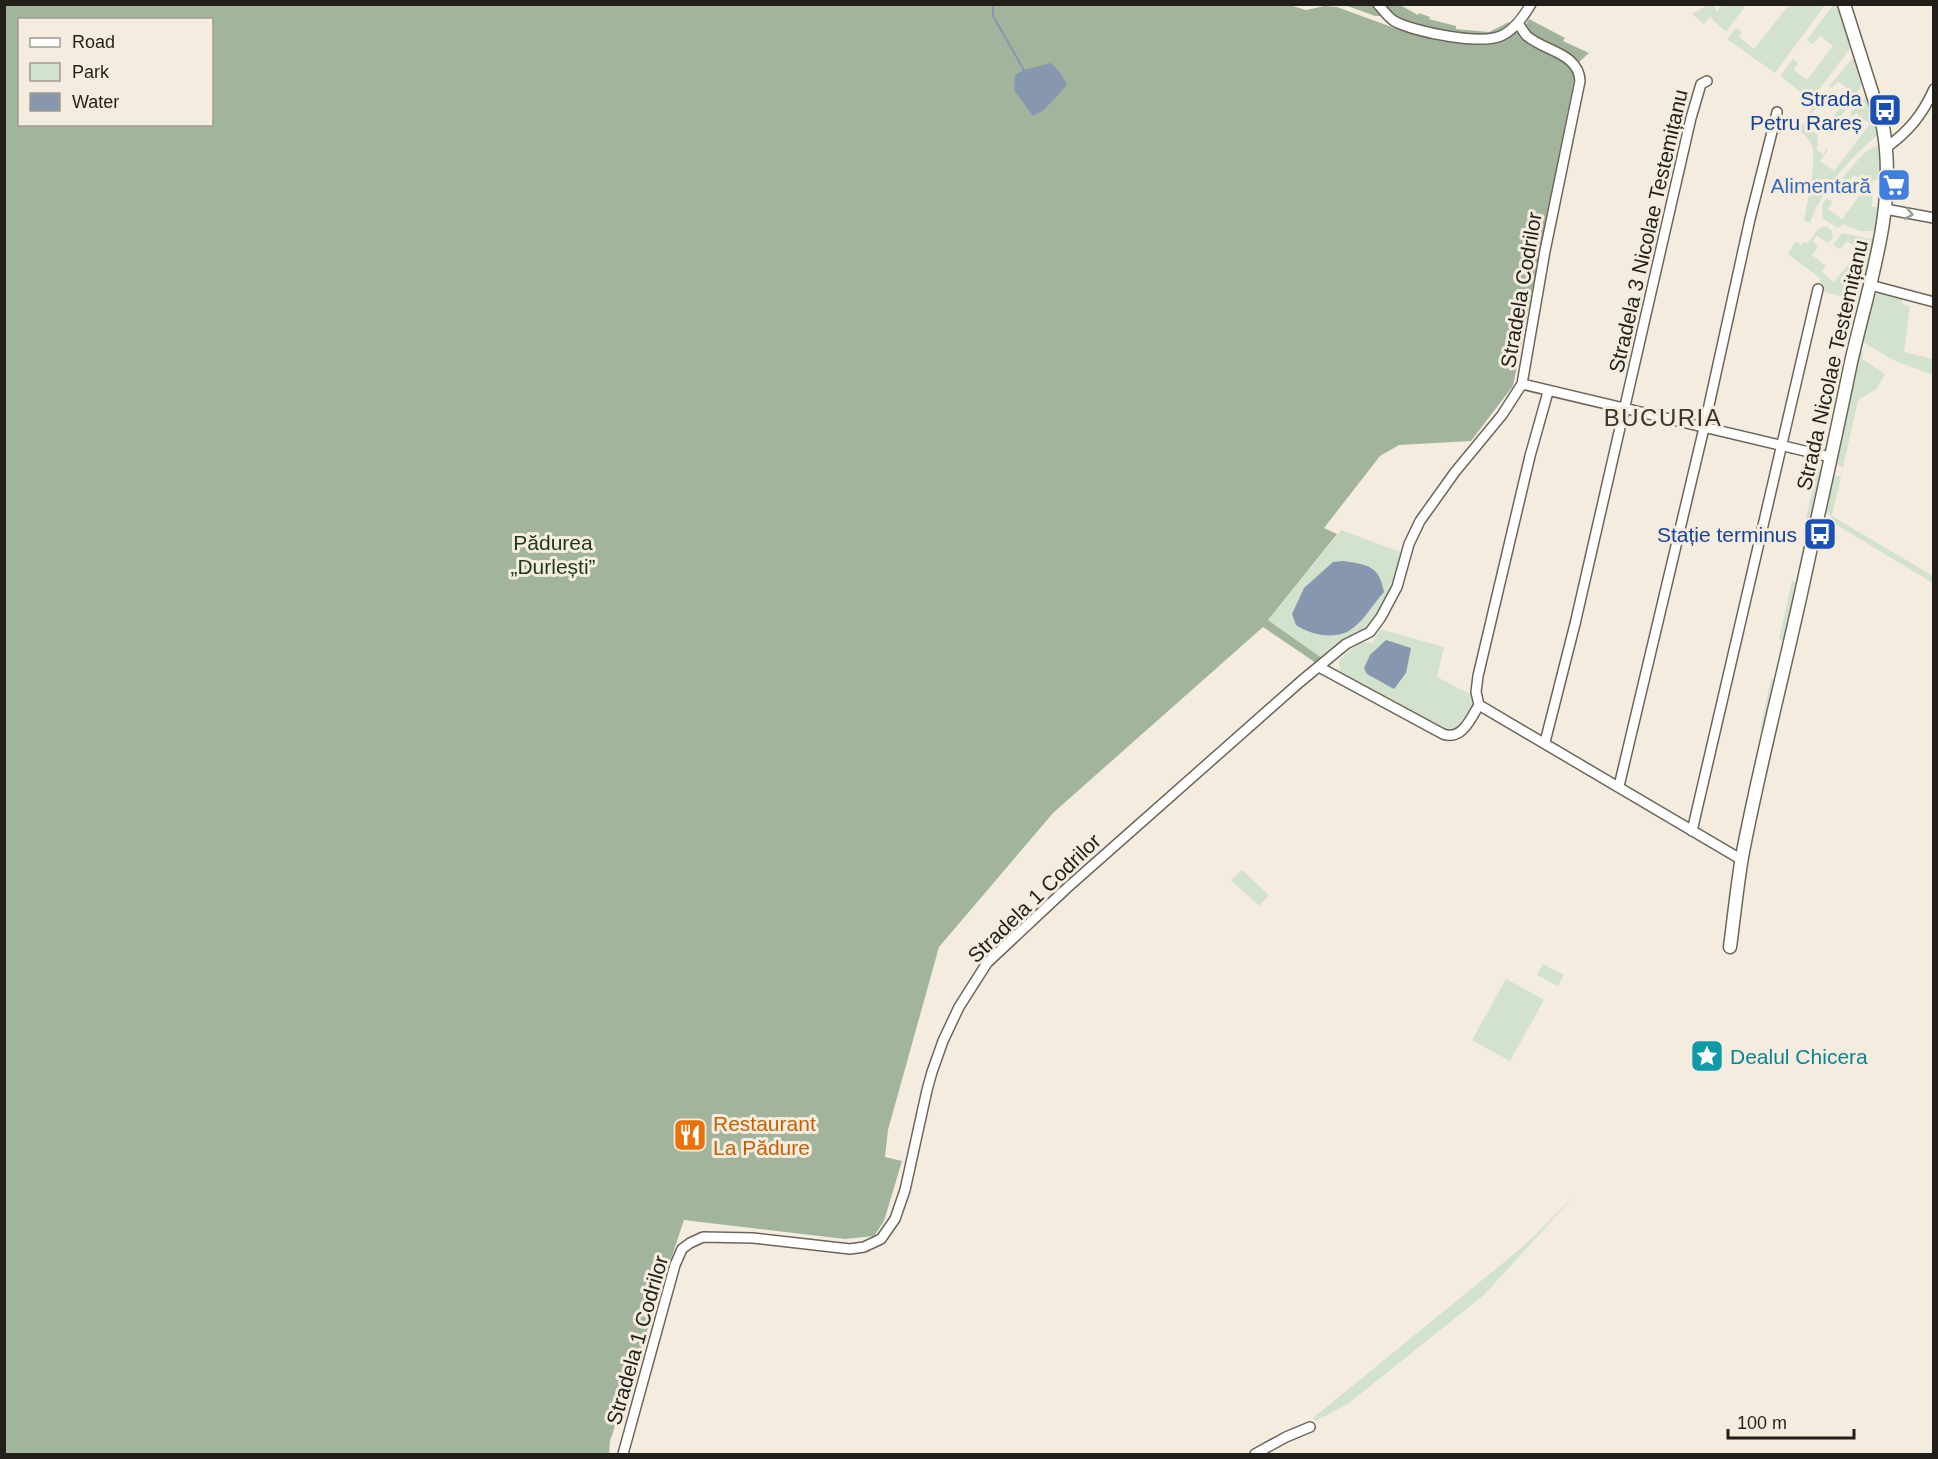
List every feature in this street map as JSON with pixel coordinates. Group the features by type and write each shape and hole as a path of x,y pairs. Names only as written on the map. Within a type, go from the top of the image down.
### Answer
{"street":[{"path":"1378,4 1392,20 1402,24 1452,37 1492,38 1503,35 1518,23 1531,4"},
{"name":"Strada Nicolae Testemițanu","path":"1730,947 1742,860 1758,777 1882,237 1887,147 1883,127 1844,4"},
{"name":"Stradela Codrilor","path":"1319,667 1346,644 1370,632 1376,626 1396,587 1409,544 1420,521 1455,472 1502,415 1522,384 1545,250 1580,74 1573,62 1527,36 1518,23"},
{"name":"Stradela 3 Nicolae Testemițanu","path":"1545,742 1567,658 1691,118 1701,84 1707,81"},
{"path":"1887,147 1930,108 1934,89"},
{"path":"1619,786 1704,428 1750,219 1777,112"},
{"path":"1885,209 1934,218"},
{"path":"1870,285 1934,302"},
{"path":"1692,831 1818,289"},
{"path":"1522,384 1830,457"},
{"path":"1319,667 1448,736 1460,733 1479,705 1476,692 1479,676 1530,456 1548,392"},
{"name":"Stradela 1 Codrilor","path":"623,1455 675,1265 682,1249 704,1237 753,1238 850,1249 864,1247 881,1239 890,1229 901,1206 927,1090 943,1041 959,1007 983,968 1066,888 1319,667"},
{"path":"1479,705 1742,860"},
{"path":"1255,1455 1286,1437 1310,1427"}],"green space":[{"name":"Pădurea „Durlești”","path":"1286,4 1306,10 1325,6 1337,7 1400,30 1446,42 1496,43 1518,32 1570,65 1575,75 1513,386 1471,441 1399,445 1380,456 1324,528 1337,534 1268,620 1323,659 1316,663 1263,627 1053,813 939,947 888,1130 885,1157 902,1161 884,1221 874,1236 845,1239 684,1220 610,1441 609,1454 5,1454 5,5"},
{"path":"1345,5 1374,5 1384,16 1375,16"},
{"path":"1383,5 1400,5 1418,15 1419,13 1430,17 1429,19 1456,26 1456,29 1489,32 1509,22 1511,25 1493,35 1460,35 1405,22"},
{"path":"1712,5 1717,11 1722,5 1746,5 1726,32 1710,17 1704,24 1692,14"},
{"path":"1789,5 1825,5 1775,73 1727,39 1736,28 1742,32 1739,37 1754,49"},
{"path":"1833,5 1838,5 1851,42 1849,50 1811,100 1780,76 1793,59 1798,63 1794,70 1807,80 1833,46 1820,36 1813,44 1807,40"},
{"path":"1529,19 1565,38 1563,41 1589,53 1578,63 1527,33 1524,27"},
{"path":"1852,59 1857,61 1862,85 1835,126 1824,128 1822,132 1807,116 1814,105 1817,107 1811,115 1825,126 1852,93 1838,81 1832,88 1829,86"},
{"path":"1867,95 1879,134 1838,174 1822,197 1810,223 1804,220 1811,181 1813,150 1807,138 1791,124 1803,123 1818,135 1817,150 1823,154 1828,150 1820,161 1834,171 1870,124 1856,113 1853,116 1850,114"},
{"path":"1876,146 1881,150 1880,180 1873,180 1872,207 1879,207 1877,231 1860,231 1843,224 1838,228 1823,219 1822,205 1827,198 1832,202 1828,209 1842,219 1867,185 1854,175 1847,183 1842,178 1865,152"},
{"path":"1826,226 1832,231 1833,238 1828,243 1817,236 1813,241 1818,247 1812,255 1826,266 1822,272 1834,282 1859,251 1847,241 1840,249 1833,245 1842,233 1876,240 1860,301 1816,290 1821,279 1788,254 1795,242 1802,245 1803,242 1808,243 1818,229"},
{"path":"1881,292 1901,297 1903,305 1910,306 1904,352 1933,359 1933,375 1893,360 1863,342 1876,294"},
{"path":"1863,351 1862,359 1885,374 1876,389 1858,400 1843,468 1835,463 1858,354"},
{"path":"1818,467 1821,470 1807,533 1803,532"},
{"path":"1836,476 1841,477 1832,516 1825,512 1824,507 1830,478"},
{"path":"1832,516 1933,576 1933,583 1830,521"},
{"path":"1823,526 1838,536 1819,551"},
{"path":"1341,530 1403,553 1389,592 1370,627 1341,642 1321,658 1268,620"},
{"path":"1792,581 1798,583 1784,641 1779,639"},
{"path":"1380,629 1444,647 1437,677 1474,696 1472,706 1455,730 1449,731 1340,672 1339,661 1358,644 1373,643"},
{"path":"1771,679 1776,680 1765,731 1760,730"},
{"path":"1242,870 1269,895 1259,906 1231,880"},
{"path":"1543,964 1564,975 1558,986 1537,975"},
{"path":"1506,979 1544,1000 1510,1061 1472,1040"},
{"path":"1576,1194 1484,1295 1349,1403 1316,1421 1313,1418 1525,1245"}],"water":[{"path":"1051,63 1067,85 1044,110 1033,116 1014,90 1015,75 1024,70"},
{"path":"1343,561 1366,565 1375,571 1384,592 1362,620 1347,632 1332,635 1316,634 1296,625 1292,614 1304,588 1333,562"},
{"path":"1386,640 1411,648 1406,673 1394,689 1367,674 1364,668 1370,655"}],"waterway":[{"path":"993,4 993,16 1024,70"}],"place":[{"name":"Strada Petru Rareș","path":"1885,110"},
{"name":"Alimentară","path":"1894,185"},
{"name":"Stație terminus","path":"1820,534"},
{"name":"Dealul Chicera","path":"1707,1056"},
{"name":"Restaurant La Pădure","path":"690,1135"}],"district":[{"name":"BUCURIA","path":"1663,417"}]}
